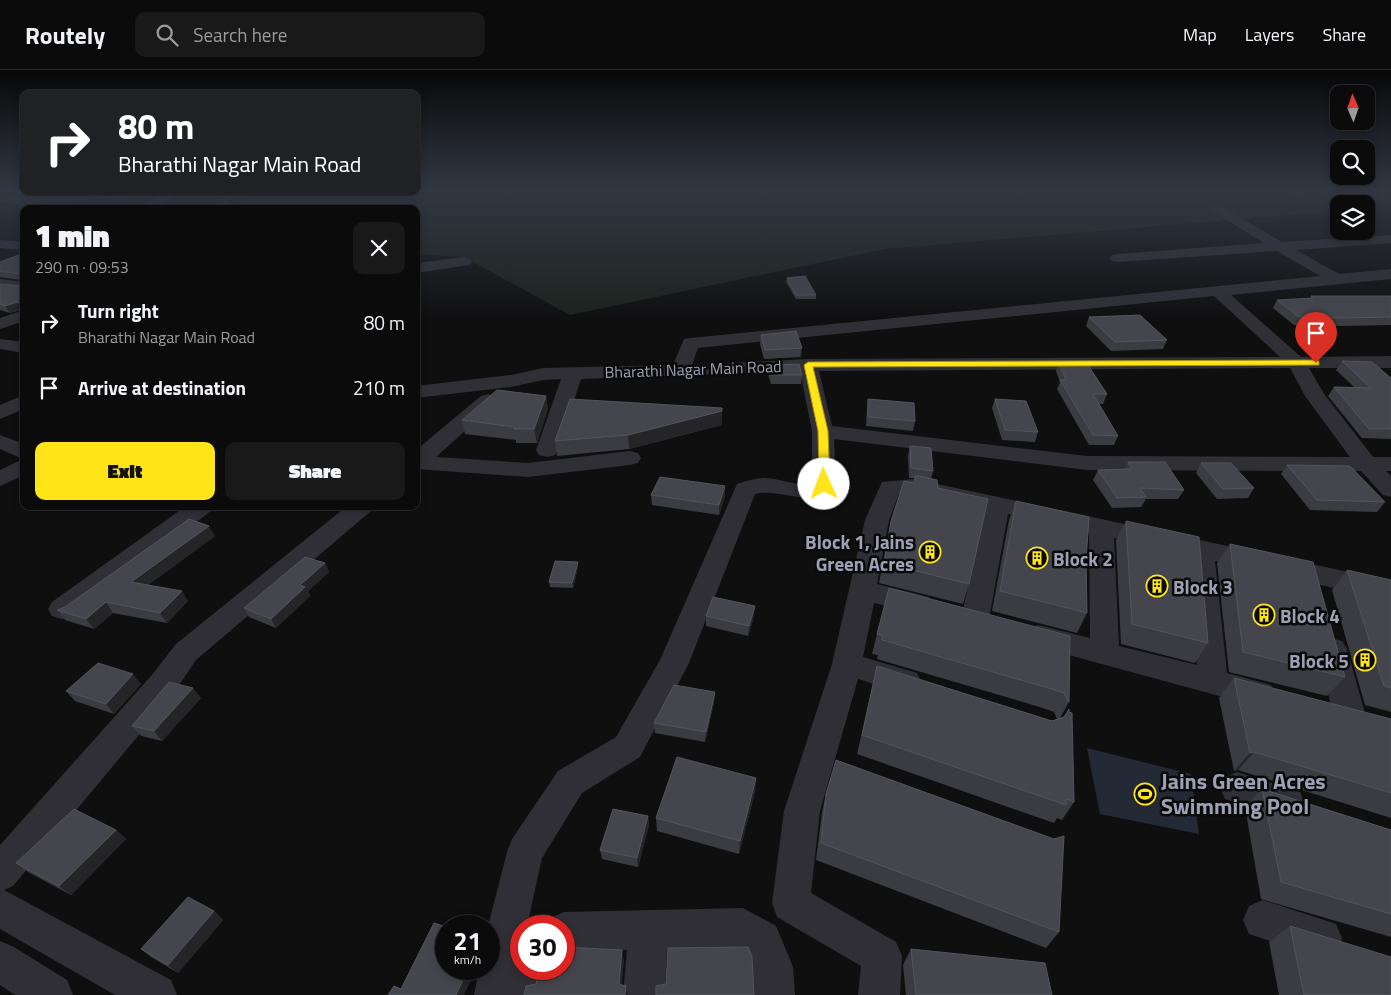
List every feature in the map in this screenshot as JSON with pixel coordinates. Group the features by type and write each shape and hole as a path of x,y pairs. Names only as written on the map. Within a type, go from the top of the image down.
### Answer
{"street":[{"path":"1256,233 1338,280"},
{"path":"1117,258 1391,239"},
{"path":"0,244 20,246"},
{"path":"8,261 20,255"},
{"path":"420,268 464,262"},
{"path":"681,371 690,343 1391,274"},
{"path":"0,284 20,286"},
{"path":"1219,292 1297,363 1315,396 1367,464 1391,490"},
{"path":"2,345 20,347"},
{"name":"Bharathi Nagar Main Road","path":"420,392 511,381 543,374 681,371 808,365 1391,362"},
{"path":"495,995 508,924 525,852 570,782 628,747 674,663 745,489 760,484 810,492 824,484 823,431 808,365"},
{"path":"547,450 573,373"},
{"path":"420,459 511,381"},
{"path":"0,413 20,403"},
{"path":"823,431 1087,463 1391,464"},
{"path":"0,441 20,451"},
{"path":"420,462 528,470 630,458"},
{"path":"0,480 20,468"},
{"path":"879,995 882,956 791,903 802,811 833,762 847,664 877,520 890,487 914,486 1391,591"},
{"path":"955,614 998,504"},
{"path":"62,609 198,510"},
{"path":"0,873 162,685 186,652 358,510"},
{"path":"1100,527 1105,653"},
{"path":"1201,549 1213,681"},
{"path":"1312,574 1322,611 1362,720 1322,710"},
{"path":"863,590 1285,700"},
{"path":"847,664 930,690"},
{"path":"1237,788 1318,813"},
{"path":"0,908 156,995"},
{"path":"1263,920 1354,948"},
{"path":"575,932 743,928 762,940 773,967 774,995"},
{"path":"644,995 648,930"},
{"path":"0,961 52,995"},
{"path":"518,995 521,980"}],"shaded area":[{"path":"420,233 1074,233 885,249 570,315 464,257 420,254"},
{"name":"Jains Green Acres Swimming Pool","path":"1087,748 1191,774 1199,834 1100,814"}],"building":[{"path":"20,254 20,274 0,271 0,262"},
{"path":"805,276 816,295 796,295 787,278"},
{"path":"0,284 20,286 20,301 5,306 0,304"},
{"path":"1311,296 1391,296 1391,317 1299,317 1277,300 1314,298"},
{"path":"1140,315 1167,340 1115,342 1089,317"},
{"path":"796,331 802,348 765,350 761,335"},
{"path":"1342,361 1372,362 1391,378 1391,429 1369,429 1334,387 1371,388"},
{"path":"1059,362 1086,362 1107,394 1093,394 1118,436 1093,435 1060,380 1066,380"},
{"path":"799,364 802,375 771,375 769,365"},
{"path":"497,390 546,396 534,429 514,429 514,427 462,420"},
{"path":"570,399 722,408 722,411 628,435 555,441"},
{"path":"868,399 914,403 915,421 868,417"},
{"path":"995,399 1026,401 1038,432 1005,430"},
{"path":"910,446 931,448 933,471 911,468"},
{"path":"1128,462 1165,462 1184,490 1140,488 1146,497 1117,498 1098,470 1132,469"},
{"path":"1201,463 1231,463 1254,488 1223,489"},
{"path":"1287,465 1350,466 1385,502 1317,500"},
{"name":"Block 1, Jains Green Acres","path":"915,476 937,480 938,488 988,499 969,584 884,563 891,521 904,481 915,483"},
{"path":"660,477 725,486 719,505 651,495"},
{"name":"Block 2","path":"1016,501 1089,517 1086,560 1087,613 1000,591"},
{"path":"189,519 209,526 131,582 182,591 160,613 106,602 86,619 57,610 65,607"},
{"path":"1126,521 1199,537 1208,643 1132,624"},
{"path":"1230,544 1313,562 1345,677 1243,652"},
{"path":"305,557 325,563 300,585 305,587 271,619 244,608"},
{"path":"555,561 578,562 572,583 549,582"},
{"path":"1347,570 1391,580 1391,688 1384,686"},
{"path":"889,588 1070,636 1069,702 1064,693 1052,689 882,640 883,636 877,634"},
{"path":"713,597 755,606 749,626 706,616"},
{"path":"98,663 133,674 106,704 66,691"},
{"path":"877,666 1052,721 1064,717 1069,709 1069,712 1072,713 1074,802 1066,799 1066,805 862,735"},
{"path":"1234,678 1391,719 1391,793 1254,752 1250,753"},
{"path":"169,682 193,688 154,731 132,726"},
{"path":"674,685 715,692 706,732 654,723"},
{"path":"677,757 756,778 740,841 656,818"},
{"path":"836,760 1054,839 1064,836 1059,932 821,843 826,794"},
{"path":"1262,789 1391,830 1391,914 1281,882"},
{"path":"74,809 116,830 59,886 16,863"},
{"path":"613,809 648,816 637,858 600,850"},
{"path":"188,897 214,911 168,965 141,949"},
{"path":"435,923 435,980 463,980 456,995 388,995 394,986 401,989"},
{"path":"1290,926 1391,957 1391,995 1304,995"},
{"path":"748,947 752,957 754,995 656,995 656,986 666,984 668,948"},
{"path":"575,948 622,950 619,984 626,986 625,995 524,995 526,986 536,984 537,980 575,980"},
{"path":"911,949 1045,963 1052,995 916,995"}],"place":[{"name":"Block 1, Jains Green Acres","path":"930,552"},
{"name":"Block 2","path":"1037,558"},
{"name":"Block 3","path":"1157,586"},
{"name":"Block 4","path":"1264,615"},
{"name":"Block 5","path":"1365,660"},
{"name":"Jains Green Acres Swimming Pool","path":"1145,794"}],"route":[{"path":"824,484 823,431 808,365 1316,363"}]}
